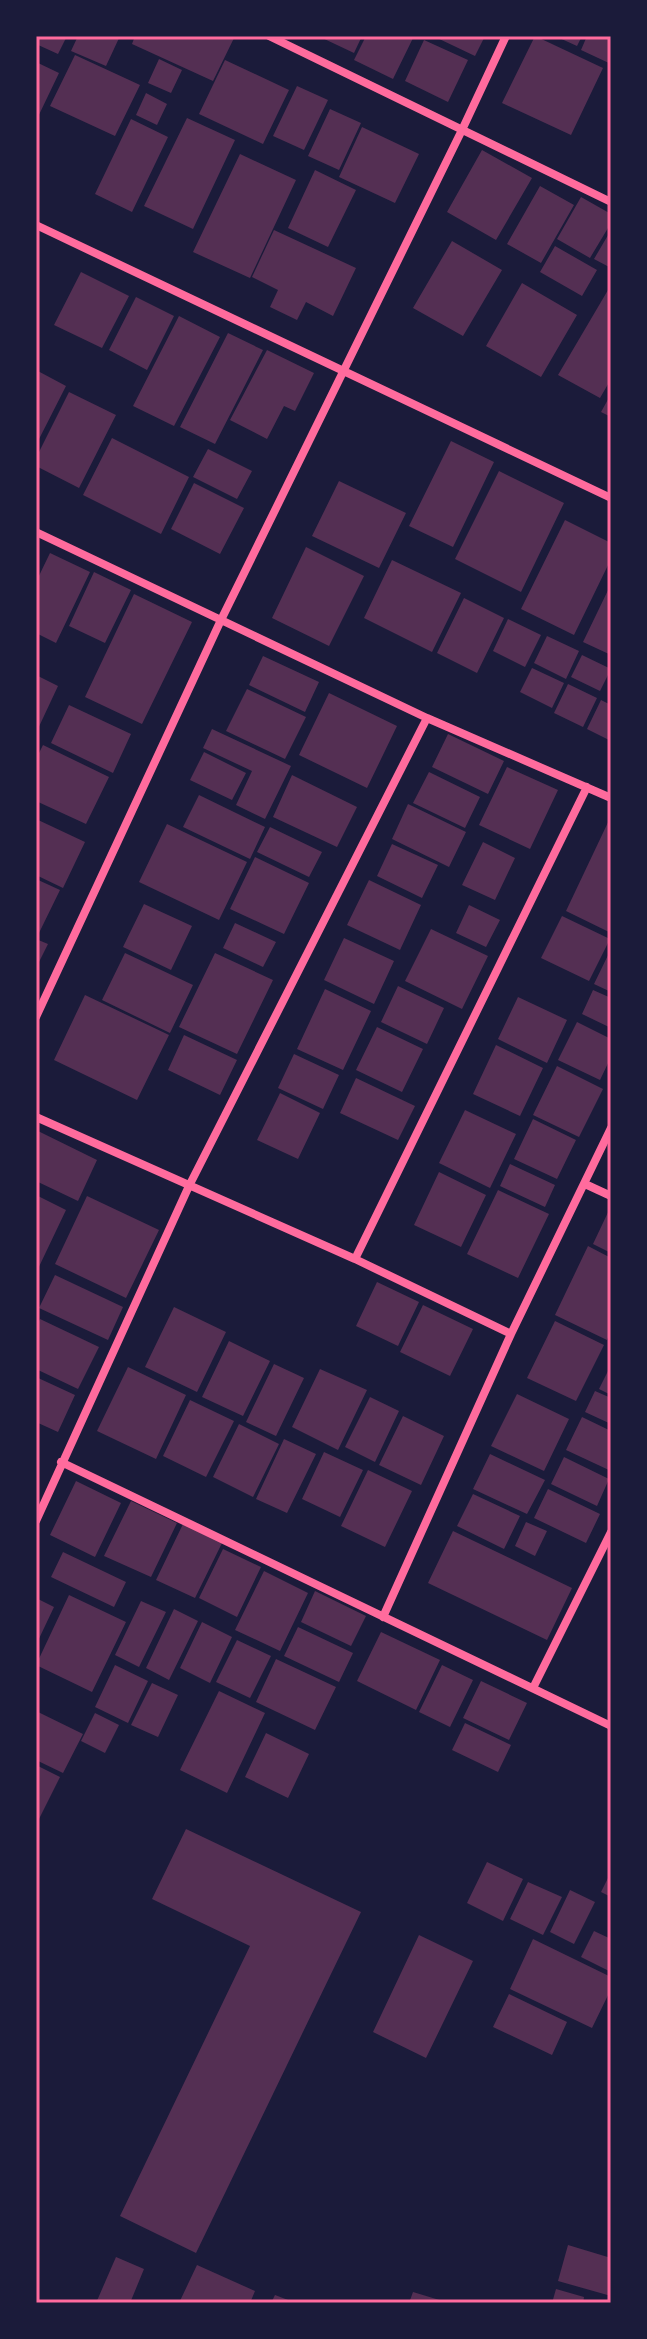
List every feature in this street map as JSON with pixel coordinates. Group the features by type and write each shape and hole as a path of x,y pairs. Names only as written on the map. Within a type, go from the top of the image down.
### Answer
{"street":[{"path":"269,36 611,202"},
{"path":"36,1017 221,620 506,36"},
{"path":"36,225 611,498"},
{"path":"36,532 427,718 611,798"},
{"path":"36,1521 189,1186 427,718"},
{"path":"355,1259 587,787"},
{"path":"36,1117 355,1259 511,1334"},
{"path":"383,1617 511,1334 611,1128"},
{"path":"585,1184 611,1196"},
{"path":"61,1462 611,1726"},
{"path":"533,1688 611,1532"}],"building":[{"path":"36,36 67,36 58,54 36,44"},
{"path":"78,36 120,36 106,66 71,51"},
{"path":"135,36 235,36 213,81 132,44"},
{"path":"318,36 362,36 354,53"},
{"path":"366,36 414,36 393,79 354,60"},
{"path":"433,36 485,36 475,56"},
{"path":"535,36 603,68 571,135 502,103"},
{"path":"555,36 582,36 577,46"},
{"path":"587,36 611,36 611,64 581,50"},
{"path":"424,40 468,60 448,102 405,81"},
{"path":"75,55 140,85 115,136 50,106"},
{"path":"159,59 182,70 171,93 148,83"},
{"path":"225,60 289,90 263,144 199,114"},
{"path":"36,62 59,73 36,121"},
{"path":"297,86 328,100 304,150 273,136"},
{"path":"146,93 167,104 157,125 136,115"},
{"path":"330,109 361,123 339,170 308,156"},
{"path":"187,118 235,140 193,229 144,206"},
{"path":"131,119 168,137 132,212 95,194"},
{"path":"362,127 419,154 395,203 339,177"},
{"path":"482,150 532,178 496,240 447,212"},
{"path":"240,154 296,180 250,278 193,252"},
{"path":"315,170 356,190 328,247 288,228"},
{"path":"540,186 574,205 541,263 507,244"},
{"path":"581,197 611,214 611,223 590,258 557,239"},
{"path":"274,230 356,268 333,316 306,302 297,320 270,307 278,290 252,277"},
{"path":"611,230 611,268 594,259"},
{"path":"452,241 502,270 463,336 413,308"},
{"path":"555,246 597,270 582,296 540,272"},
{"path":"81,272 129,296 102,348 54,325"},
{"path":"522,283 577,315 541,377 486,346"},
{"path":"608,290 611,292 611,379 600,398 558,375"},
{"path":"136,297 174,316 147,370 109,350"},
{"path":"179,316 220,337 174,426 133,406"},
{"path":"228,333 263,350 215,444 180,427"},
{"path":"267,350 314,373 295,411 284,406 267,439 230,420"},
{"path":"36,370 66,386 36,445"},
{"path":"69,392 116,415 79,488 36,466 36,458"},
{"path":"611,394 611,417 601,412"},
{"path":"112,438 189,477 161,534 83,495"},
{"path":"451,441 494,462 453,547 409,526"},
{"path":"208,449 252,471 237,499 193,477"},
{"path":"499,471 564,503 521,592 455,559"},
{"path":"339,481 406,513 379,568 312,536"},
{"path":"194,483 244,508 220,554 171,529"},
{"path":"565,520 611,543 611,559 574,635 521,609"},
{"path":"306,547 364,576 329,646 272,618"},
{"path":"50,553 90,572 56,643 36,633 36,582"},
{"path":"392,560 461,593 432,652 364,618"},
{"path":"94,572 131,590 105,643 69,626"},
{"path":"611,584 611,655 583,642"},
{"path":"134,594 192,622 142,724 85,697"},
{"path":"464,598 504,618 477,673 437,653"},
{"path":"508,619 541,635 525,667 493,651"},
{"path":"547,636 579,651 566,679 534,663"},
{"path":"582,655 611,669 600,691 571,677"},
{"path":"263,656 319,682 305,712 249,685"},
{"path":"532,668 564,683 552,708 520,692"},
{"path":"36,675 58,686 36,733"},
{"path":"568,684 597,698 583,727 554,713"},
{"path":"247,689 306,717 285,759 226,731"},
{"path":"329,693 397,726 367,788 299,755"},
{"path":"601,700 611,705 611,741 587,729"},
{"path":"69,705 131,734 113,773 51,743"},
{"path":"212,729 291,766 265,819 236,805 252,771 203,748"},
{"path":"448,734 504,761 488,794 432,767"},
{"path":"43,745 109,777 86,824 36,801 36,759"},
{"path":"204,752 246,773 232,800 190,780"},
{"path":"507,767 558,790 530,849 479,825"},
{"path":"429,772 480,797 465,828 413,803"},
{"path":"292,775 357,807 337,847 273,817"},
{"path":"199,795 265,827 250,859 183,827"},
{"path":"408,804 466,832 449,867 392,839"},
{"path":"611,816 611,927 609,932 566,911"},
{"path":"36,819 85,842 63,888 36,875"},
{"path":"167,824 247,862 219,920 139,882"},
{"path":"270,827 322,852 309,877 257,852"},
{"path":"483,842 515,858 495,900 462,885"},
{"path":"392,844 438,865 422,898 377,876"},
{"path":"255,857 309,883 284,934 230,909"},
{"path":"36,879 60,890 38,935 36,934"},
{"path":"369,880 421,905 400,950 347,925"},
{"path":"144,904 192,926 171,970 123,947"},
{"path":"469,905 500,920 486,947 456,933"},
{"path":"562,916 610,939 589,981 541,958"},
{"path":"235,923 276,942 263,967 223,948"},
{"path":"431,929 488,956 462,1009 405,981"},
{"path":"344,938 394,961 374,1004 324,980"},
{"path":"36,939 48,944 36,968"},
{"path":"611,949 611,992 594,984"},
{"path":"125,953 193,985 170,1033 102,1000"},
{"path":"215,953 273,980 237,1054 179,1027"},
{"path":"398,986 444,1008 427,1044 381,1022"},
{"path":"325,989 371,1011 343,1070 297,1049"},
{"path":"593,990 611,998 611,1028 582,1014"},
{"path":"85,995 169,1035 137,1100 54,1060"},
{"path":"518,997 567,1020 547,1063 498,1039"},
{"path":"577,1022 611,1039 611,1057 600,1080 558,1060"},
{"path":"377,1027 423,1049 402,1092 356,1070"},
{"path":"184,1035 237,1060 220,1095 168,1070"},
{"path":"496,1045 543,1068 520,1116 473,1094"},
{"path":"294,1054 339,1075 323,1109 278,1088"},
{"path":"557,1066 603,1089 579,1137 533,1115"},
{"path":"356,1078 415,1106 398,1140 340,1113"},
{"path":"280,1093 320,1113 298,1159 257,1140"},
{"path":"465,1110 516,1134 490,1188 439,1163"},
{"path":"533,1119 576,1140 557,1179 514,1159"},
{"path":"38,1131 97,1160 78,1201 36,1181"},
{"path":"510,1164 555,1185 545,1207 500,1186"},
{"path":"439,1172 486,1195 461,1247 414,1225"},
{"path":"498,1190 549,1214 518,1278 467,1254"},
{"path":"36,1195 66,1210 36,1273"},
{"path":"87,1196 159,1230 126,1298 55,1264"},
{"path":"611,1206 611,1253 593,1244"},
{"path":"588,1246 611,1258 611,1330 607,1340 555,1315"},
{"path":"55,1275 123,1307 108,1340 39,1308"},
{"path":"377,1282 419,1302 398,1346 356,1326"},
{"path":"423,1305 473,1329 450,1376 400,1352"},
{"path":"174,1307 226,1332 197,1392 145,1367"},
{"path":"40,1319 99,1347 78,1389 36,1369 36,1327"},
{"path":"555,1321 604,1345 576,1401 527,1378"},
{"path":"229,1341 270,1361 243,1416 202,1397"},
{"path":"274,1364 304,1378 276,1436 246,1422"},
{"path":"611,1365 611,1395 599,1389"},
{"path":"128,1367 186,1395 156,1459 97,1431"},
{"path":"320,1369 367,1390 338,1450 292,1427"},
{"path":"36,1377 75,1395 58,1432 36,1422"},
{"path":"595,1391 611,1398 611,1424 585,1412"},
{"path":"517,1394 569,1419 544,1471 491,1446"},
{"path":"370,1397 399,1411 375,1462 345,1447"},
{"path":"190,1400 234,1421 206,1477 163,1456"},
{"path":"403,1416 444,1436 421,1485 379,1465"},
{"path":"582,1417 611,1431 611,1471 566,1450"},
{"path":"239,1424 279,1444 253,1497 213,1477"},
{"path":"284,1439 316,1454 287,1513 256,1499"},
{"path":"324,1452 363,1470 340,1517 302,1499"},
{"path":"490,1454 545,1480 527,1514 473,1489"},
{"path":"564,1457 609,1479 597,1506 551,1484"},
{"path":"368,1470 412,1491 385,1547 341,1526"},
{"path":"76,1481 121,1503 95,1557 50,1535"},
{"path":"548,1489 600,1514 586,1543 534,1518"},
{"path":"473,1494 520,1516 504,1549 457,1526"},
{"path":"131,1501 177,1523 151,1577 104,1556"},
{"path":"526,1522 547,1531 535,1556 515,1546"},
{"path":"183,1524 222,1543 195,1598 156,1580"},
{"path":"453,1531 572,1588 547,1640 428,1583"},
{"path":"223,1549 261,1567 237,1617 199,1598"},
{"path":"63,1552 126,1582 114,1607 51,1577"},
{"path":"264,1571 308,1593 280,1651 235,1630"},
{"path":"315,1591 366,1616 351,1646 301,1622"},
{"path":"69,1595 126,1622 92,1692 36,1665"},
{"path":"36,1598 54,1607 36,1645"},
{"path":"141,1601 166,1612 139,1667 115,1655"},
{"path":"174,1609 198,1621 169,1680 146,1668"},
{"path":"202,1622 232,1637 210,1683 180,1668"},
{"path":"298,1627 353,1653 339,1682 284,1656"},
{"path":"381,1632 440,1660 416,1710 357,1681"},
{"path":"237,1640 271,1656 250,1698 216,1682"},
{"path":"276,1659 336,1687 315,1730 256,1702"},
{"path":"115,1665 148,1681 128,1723 95,1707"},
{"path":"442,1665 473,1680 450,1727 419,1712"},
{"path":"481,1681 527,1703 509,1740 463,1718"},
{"path":"152,1683 178,1695 158,1737 131,1725"},
{"path":"219,1691 265,1713 227,1793 180,1770"},
{"path":"36,1711 83,1734 63,1773 36,1760"},
{"path":"95,1713 119,1725 105,1753 81,1741"},
{"path":"465,1723 511,1745 498,1772 452,1750"},
{"path":"266,1733 309,1754 288,1798 245,1777"},
{"path":"36,1765 60,1777 36,1825"},
{"path":"186,1829 361,1912 196,2253 120,2216 250,1946 152,1899"},
{"path":"487,1862 523,1879 503,1921 467,1903"},
{"path":"611,1872 611,1897 601,1892"},
{"path":"528,1882 562,1897 543,1935 510,1919"},
{"path":"570,1890 595,1902 574,1944 550,1932"},
{"path":"594,1931 611,1939 611,1972 581,1957"},
{"path":"419,1935 473,1961 426,2058 373,2032"},
{"path":"533,1939 611,1977 611,1989 592,2028 510,1989"},
{"path":"509,1994 567,2022 552,2055 493,2027"},
{"path":"568,2245 611,2258 611,2296 558,2281"},
{"path":"116,2257 144,2269 130,2303 96,2303"},
{"path":"197,2265 255,2291 250,2303 179,2303"},
{"path":"556,2289 584,2297 583,2303 552,2303"},
{"path":"413,2292 446,2302 446,2303 409,2303"},
{"path":"275,2295 296,2303 271,2303"}]}
